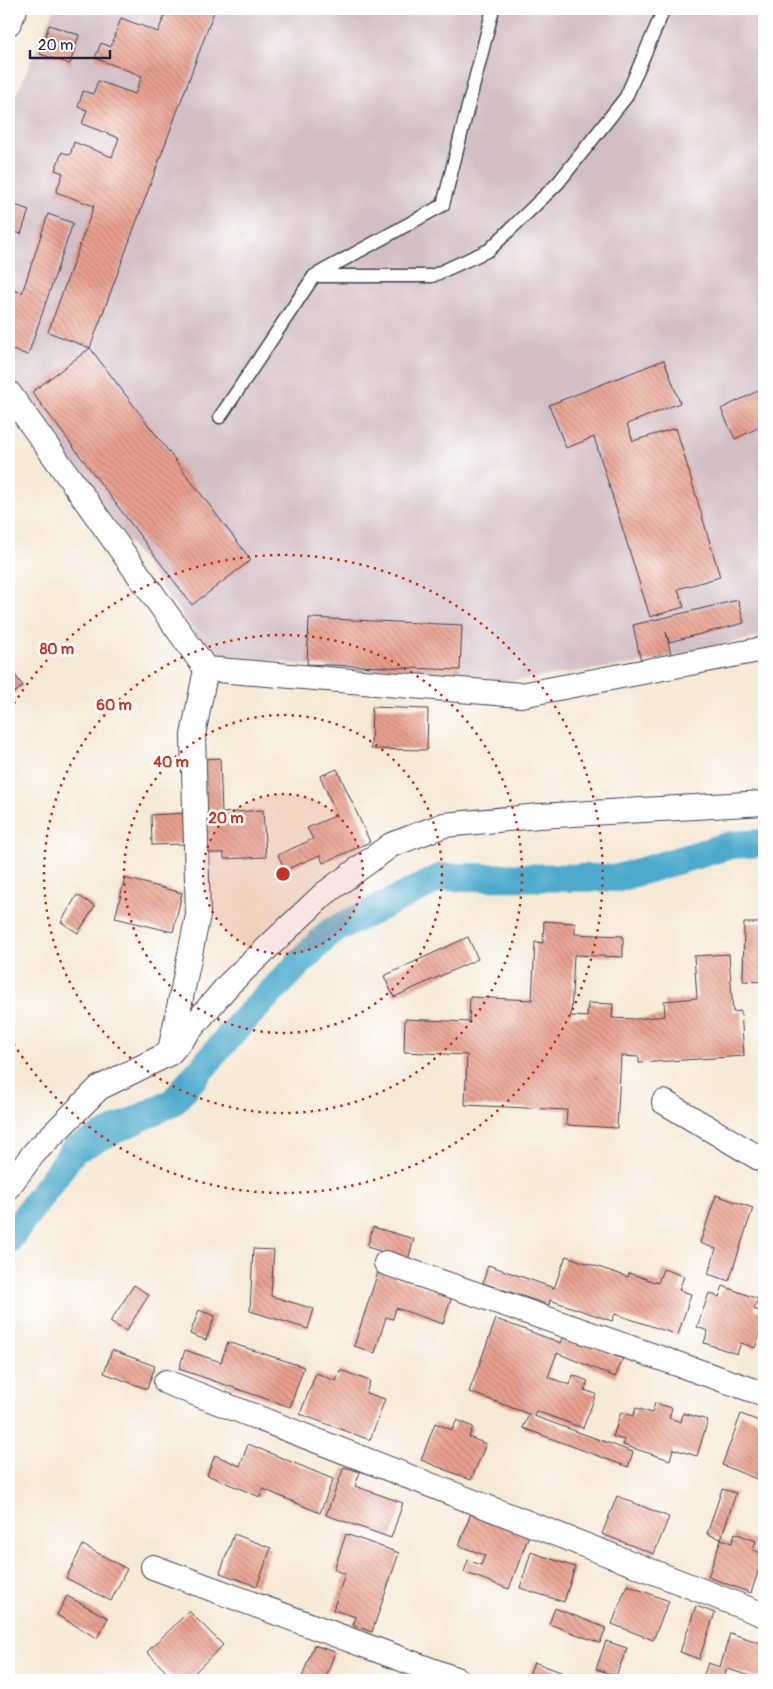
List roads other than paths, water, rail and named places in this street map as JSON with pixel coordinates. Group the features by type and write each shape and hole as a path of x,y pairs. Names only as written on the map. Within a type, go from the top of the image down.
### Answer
{"street":[{"path":"9,23 14,9"},
{"path":"9,393 206,670 192,735 198,915 170,1052"},
{"path":"206,670 521,695 764,650"},
{"path":"9,1186 34,1153 99,1088 170,1052 229,984 324,894 391,845 444,825 539,816 764,803"},
{"path":"664,1102 764,1161"},
{"path":"386,1264 764,1394"},
{"path":"166,1382 764,1615"},
{"path":"153,1567 458,1680"}],"lane":[{"path":"220,417 314,276 444,206 493,9"},
{"path":"314,276 432,276 489,250 558,183 626,97 661,16 660,9"}],"waterway":[{"path":"9,1239 74,1150 173,1102 238,1026 330,932 442,877 618,878 731,845 764,843"}]}
